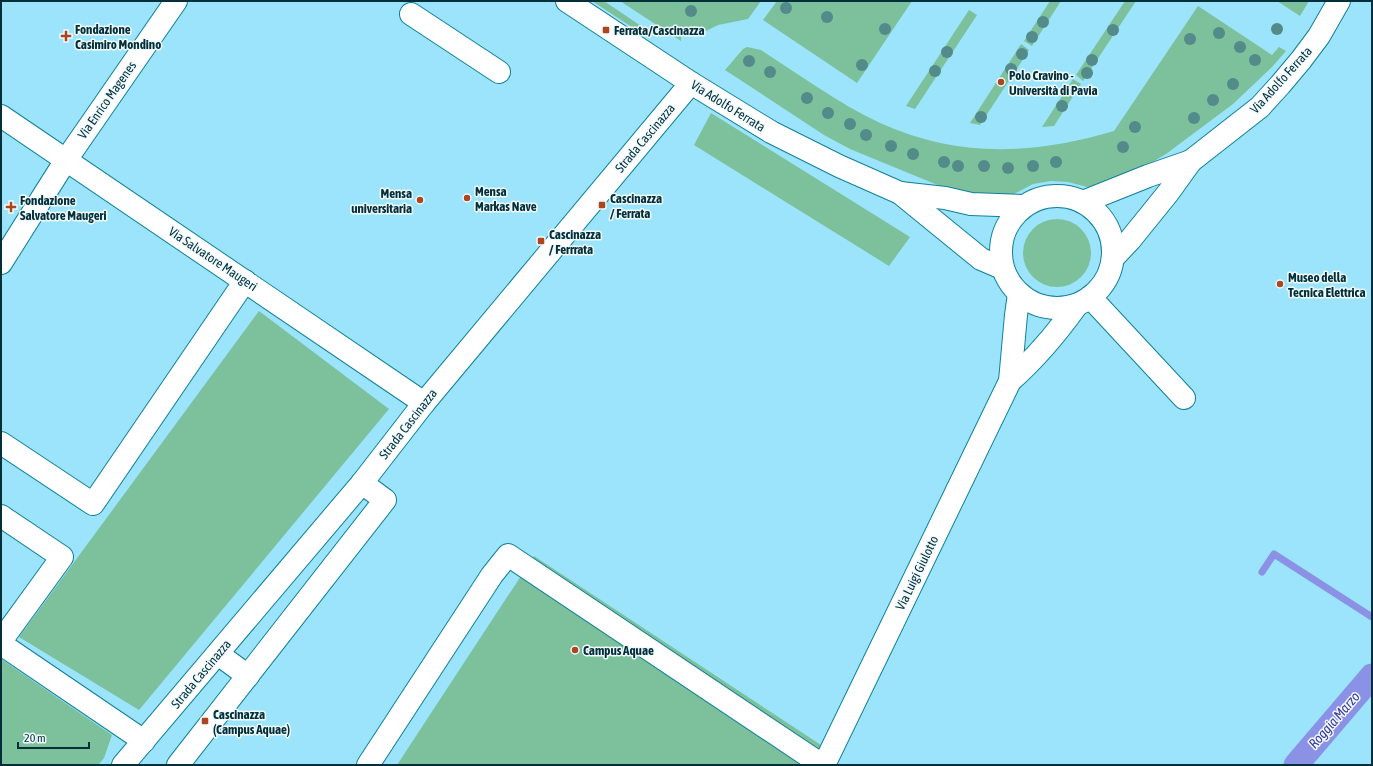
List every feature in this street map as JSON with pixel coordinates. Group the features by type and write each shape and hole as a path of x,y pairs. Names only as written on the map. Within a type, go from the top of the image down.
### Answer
{"street":[{"name":"Via Enrico Magenes","path":"1,262 66,160 176,1"},
{"name":"Via Adolfo Ferrata","path":"567,1 691,83 771,132 839,166 900,193 981,259 1002,268"},
{"name":"Via Adolfo Ferrata","path":"1113,258 1140,228 1191,161 1237,126 1260,106 1275,90 1301,60 1319,36 1339,1"},
{"path":"411,14 500,72"},
{"name":"Strada Cascinazza","path":"123,765 362,483 424,402 691,83"},
{"name":"Via Salvatore Maugeri","path":"1,116 424,402"},
{"name":"Via Adolfo Ferrata","path":"1083,202 1148,176 1191,161"},
{"name":"Via Adolfo Ferrata","path":"900,193 945,198 971,204 1023,206"},
{"name":"Via Adolfo Ferrata","path":"1052,195 1068,196 1083,202 1096,212 1107,225 1112,241 1113,258 1109,274 1101,287 1083,301 1062,308 1046,308 1032,303 1019,294 1008,282 1002,268 1000,251 1003,234 1011,219 1023,206 1037,199 1052,195"},
{"path":"1,443 93,504 245,281"},
{"name":"Via Luigi Giulotto","path":"823,765 1010,381 1019,294"},
{"path":"1083,301 1184,398"},
{"name":"Via Luigi Giulotto","path":"1010,381 1031,362 1083,301"},
{"path":"178,765 385,500 362,483"},
{"path":"1,516 62,557 1,641"},
{"path":"368,765 492,576 508,555 823,765"},
{"path":"1,644 144,741"},
{"path":"218,654 248,676"}],"green space":[{"path":"592,1 604,1 644,28 641,33"},
{"path":"620,1 761,1 748,19 718,25 698,35 687,28 681,33 681,41"},
{"path":"777,1 912,1 857,83 763,20"},
{"path":"1050,1 1061,1 1032,46 1024,41"},
{"path":"1125,1 1136,1 1083,81 1076,75"},
{"path":"1277,1 1309,1 1300,16"},
{"path":"1198,6 1272,55 1279,47 1286,51 1272,67 1233,104 1166,154 1146,166 1091,188 1068,182 1051,181 1033,184 1012,195 1000,196 965,192 940,186 850,149 824,135 725,70 743,49 747,47 761,50 849,107 880,123 909,134 938,142 967,147 996,149 1055,145 1114,131"},
{"path":"969,10 977,15 915,109 906,106"},
{"path":"1021,44 1029,50 980,125 970,123"},
{"path":"1073,79 1081,84 1054,126 1042,127"},
{"path":"711,113 910,237 889,266 694,145"},
{"path":"1057,219 1070,222 1081,229 1088,240 1091,253 1088,266 1081,277 1070,284 1057,287 1044,284 1033,277 1026,266 1023,253 1026,240 1033,229 1044,222"},
{"path":"259,311 389,409 139,710 19,637"},
{"name":"Campus Aquae","path":"534,556 821,745 812,765 397,765"},
{"path":"1,659 112,735 104,758 98,765 1,765"}],"waterway":[{"path":"1262,572 1274,554 1372,617"},
{"name":"Roggia Marzo","path":"1296,765 1372,676"}],"place":[{"name":"Ferrata/Cascinazza","path":"606,30"},
{"name":"Fondazione Casimiro Mondino","path":"66,36"},
{"name":"Polo Cravino - Università di Pavia","path":"1001,82"},
{"name":"Mensa Markas Nave","path":"467,198"},
{"name":"Mensa universitaria","path":"420,200"},
{"name":"Cascinazza / Ferrata","path":"602,205"},
{"name":"Fondazione Salvatore Maugeri","path":"11,207"},
{"name":"Cascinazza / Ferrrata","path":"541,241"},
{"name":"Museo della Tecnica Elettrica","path":"1280,284"},
{"name":"Campus Aquae","path":"575,650"},
{"name":"Cascinazza (Campus Aquae)","path":"205,721"}]}
